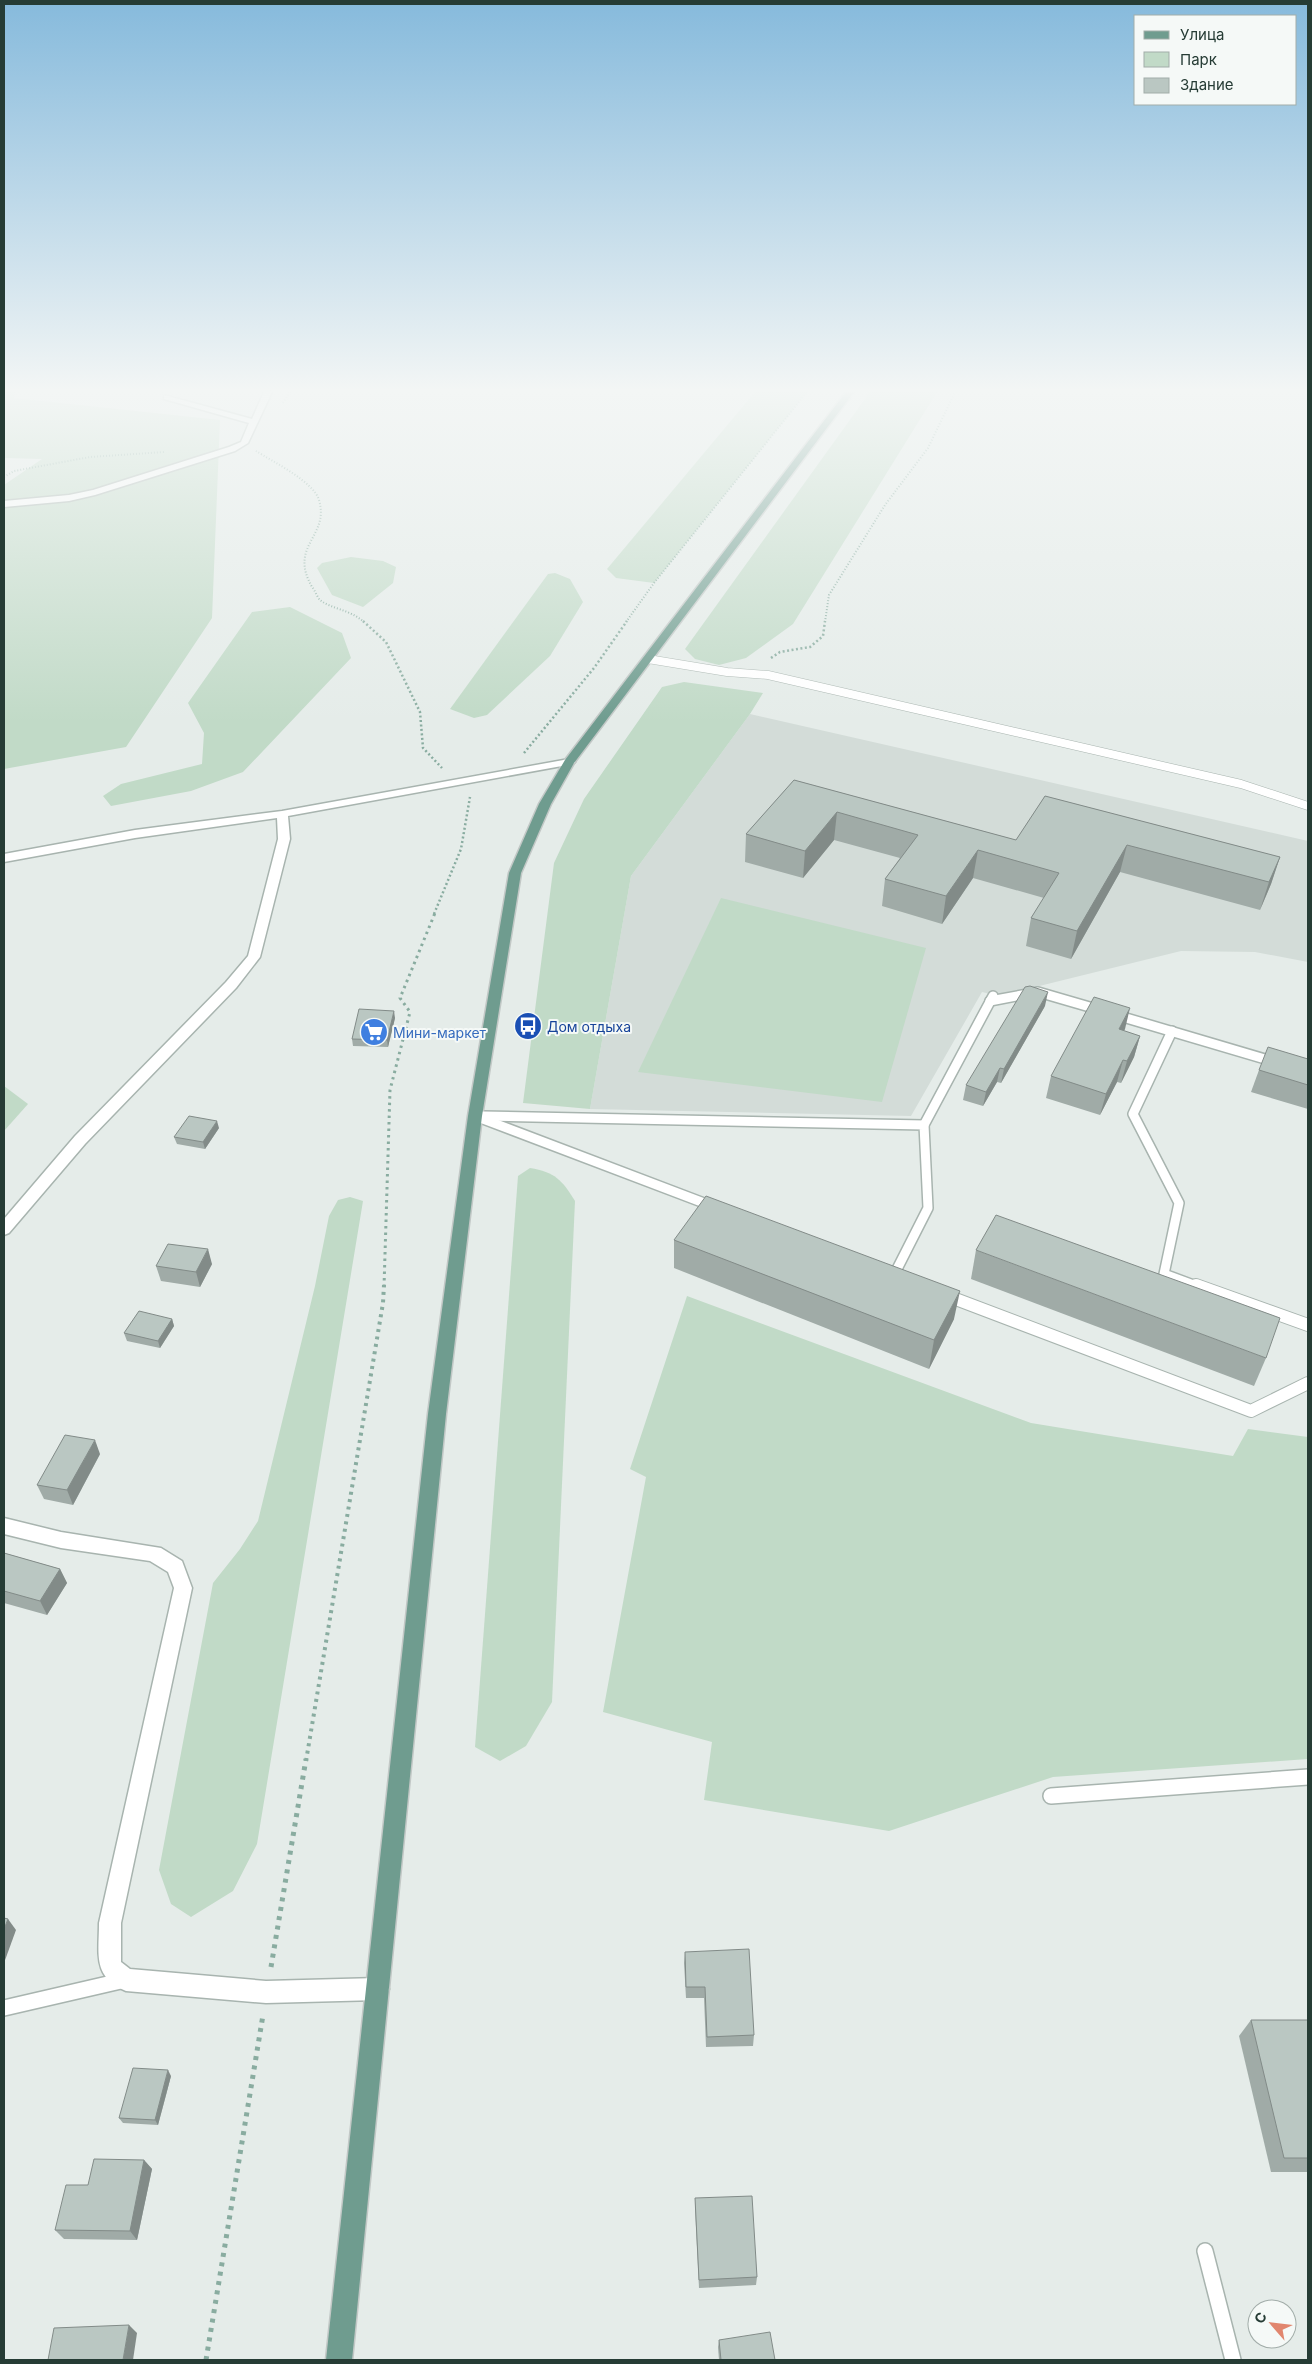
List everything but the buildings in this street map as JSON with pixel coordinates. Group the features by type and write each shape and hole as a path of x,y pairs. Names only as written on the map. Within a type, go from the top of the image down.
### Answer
{"main road":[{"path":"339,2360 437,1414 475,1116 515,873 545,804 569,762 767,502"}],"street":[{"path":"4,504 22,502"},
{"path":"4,858 135,834 282,814 569,762"},
{"path":"4,1229 80,1140 231,985 254,957 284,839 282,814"},
{"path":"4,1526 61,1540 154,1554 175,1568 183,1588 110,1923 110,1966 126,1980 266,1992 378,1989"}],"lane":[{"path":"648,659 727,672 768,675 1241,784 1308,806"},
{"path":"894,1275 928,1208 924,1125 991,998 1038,992 1281,1063"},
{"path":"1172,1031 1133,1114 1179,1204 1164,1274 1308,1325"},
{"path":"475,1116 924,1125"},
{"path":"475,1116 722,1210"},
{"path":"930,1289 1251,1411 1308,1383"},
{"path":"1051,1796 1308,1777"},
{"path":"4,2008 126,1980"},
{"path":"1205,2251 1233,2360"}],"path":[{"path":"319,502 320,523 304,556 304,572 320,600 354,613 386,642 420,712 423,748 454,782"},
{"path":"507,773 594,668 654,583 719,502"},
{"path":"768,675 769,659 780,652 810,647 823,636 829,595 887,502"},
{"path":"206,2360 266,1992 383,1303 390,1090 410,1012 400,998 461,849 474,779"}],"shaded area":[{"path":"750,714 1308,841 1308,962 1255,952 1181,951 999,996 982,992 911,1116 590,1109 631,876"}],"green space":[{"path":"4,502 217,502 212,618 126,747 4,769"},
{"path":"663,502 719,502 654,583 616,578 607,569"},
{"path":"791,502 869,502 793,624 746,658 719,665 695,659 685,649"},
{"path":"351,557 383,561 396,567 393,583 363,607 332,595 317,568 322,563"},
{"path":"555,573 570,579 583,602 550,656 487,715 474,718 450,709 548,574"},
{"path":"290,607 342,633 351,658 243,772 191,791 111,806 103,796 121,784 202,764 204,733 188,703 252,612"},
{"path":"684,682 763,693 750,714 631,876 590,1109 523,1103 554,863 584,799 662,687"},
{"path":"721,898 926,948 882,1102 638,1072"},
{"path":"4,1086 28,1104 4,1131"},
{"path":"530,1168 546,1172 557,1178 575,1201 552,1702 526,1746 500,1761 475,1747 518,1176"},
{"path":"350,1197 363,1201 257,1844 233,1891 191,1917 171,1904 159,1870 213,1583 240,1549 258,1521 315,1286 329,1216 338,1200"},
{"path":"687,1296 1031,1423 1233,1456 1248,1429 1308,1437 1308,1759 1053,1777 889,1831 704,1800 712,1742 603,1712 646,1477 630,1469"}],"place":[{"name":"Дом отдыха","path":"528,1026"},
{"name":"Мини-маркет","path":"374,1032"}]}
